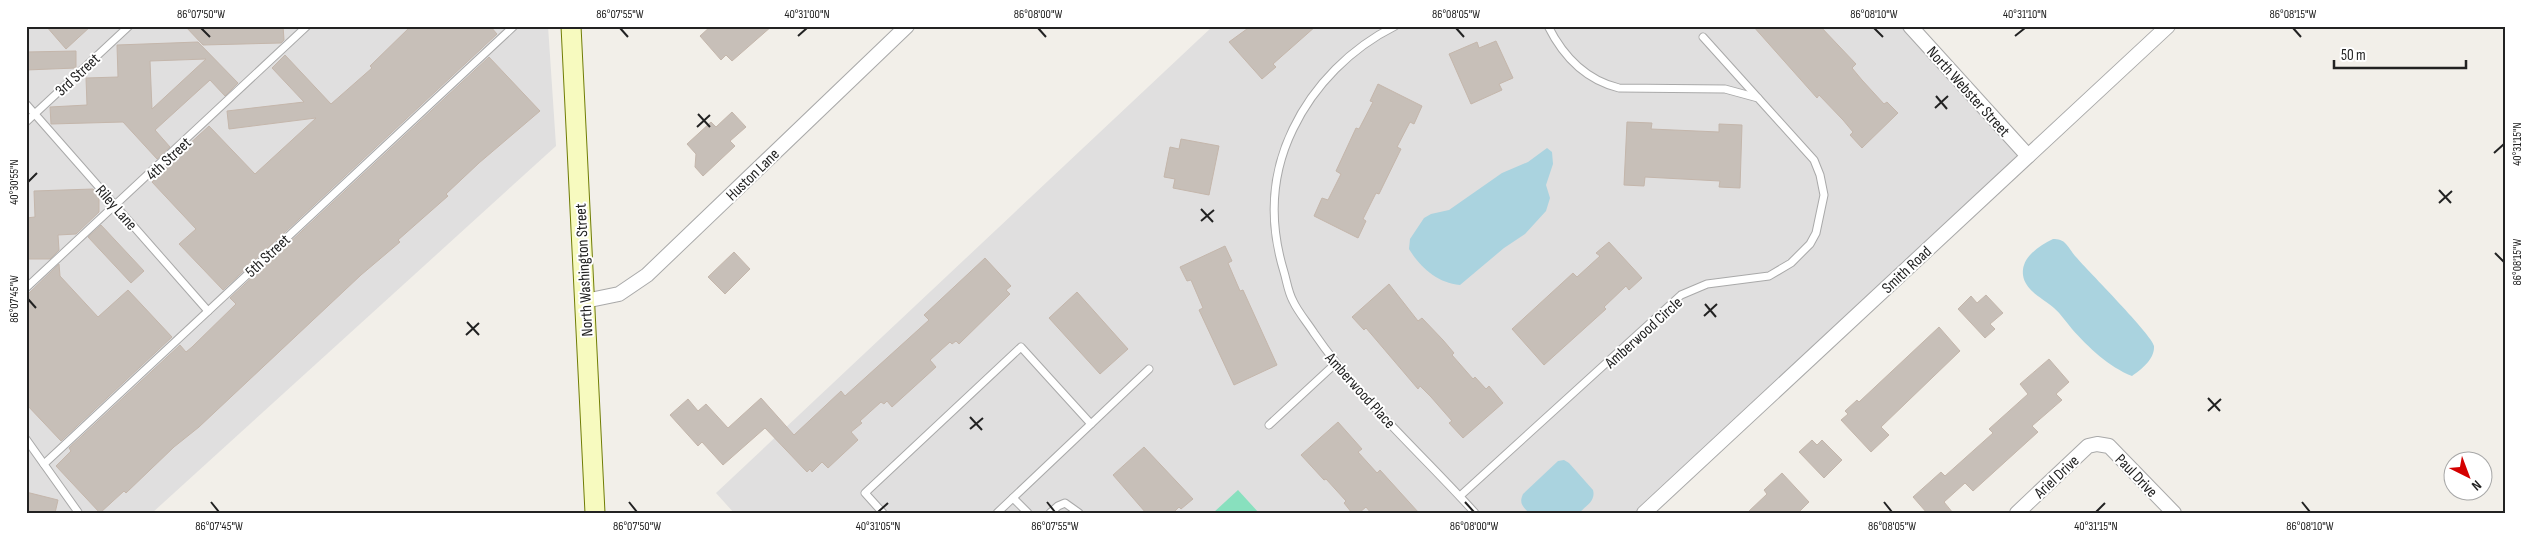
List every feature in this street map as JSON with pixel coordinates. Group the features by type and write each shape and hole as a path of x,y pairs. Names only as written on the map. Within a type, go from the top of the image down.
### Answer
{"main road":[{"name":"North Washington Street","path":"571,26 595,513"}],"street":[{"name":"Huston Lane","path":"585,301 619,294 646,275 907,26"},
{"name":"North Webster Street","path":"1910,26 2028,156"},
{"name":"Smith Road","path":"1644,513 2168,26"},
{"name":"Ariel Drive","path":"2017,513 2088,446 2097,444"},
{"name":"Paul Drive","path":"2097,444 2109,446 2174,513"}],"lane":[{"name":"3rd Street","path":"26,122 128,26"},
{"name":"4th Street","path":"26,288 308,26"},
{"name":"5th Street","path":"44,464 514,26"},
{"name":"Amberwood Place","path":"1395,26 1355,50 1328,76 1297,120 1283,151 1275,179 1272,212 1276,248 1293,301 1336,364 1475,513"},
{"path":"1548,26 1559,48 1578,67 1606,85 1619,88 1725,89 1758,98"},
{"name":"Amberwood Circle","path":"1460,496 1681,295 1707,284 1769,276 1792,263 1810,244 1816,233 1824,195 1820,175 1814,160 1702,37"},
{"name":"Riley Lane","path":"26,104 208,311"},
{"path":"883,513 865,492 1021,347 1091,424"},
{"path":"1269,425 1336,364"},
{"path":"997,513 1149,369"},
{"path":"26,439 78,512"},
{"path":"1013,498 1028,513"},
{"path":"1050,513 1058,506 1066,503 1079,513"}],"shaded area":[{"path":"26,26 548,26 556,146 152,513 26,513"},
{"path":"1213,26 1910,26 2028,156 1648,513 734,513 716,493"}],"green space":[{"path":"1238,490 1259,513 1213,513"}],"water":[{"path":"1547,148 1552,152 1553,164 1546,185 1550,198 1546,211 1525,234 1504,248 1460,285 1444,281 1430,273 1418,262 1409,249 1410,239 1424,218 1431,214 1449,210 1502,173 1528,162"},
{"path":"2053,239 2065,243 2151,340 2154,351 2150,360 2132,376 2099,356 2078,336 2057,310 2035,294 2024,281 2023,269 2028,258 2042,245"},
{"path":"1564,460 1569,463 1593,490 1592,500 1579,513 1529,513 1522,504 1523,494 1558,461"}],"building":[{"path":"46,26 91,26 66,49"},
{"path":"185,26 283,26 284,40 281,43 203,45"},
{"path":"411,26 490,26 497,34 223,290 179,244 196,229 152,182 166,169 164,167 209,126 255,174 316,118 229,129 227,111 304,102 272,68 285,55 331,104 372,68 370,66"},
{"path":"711,26 772,26 732,61 726,55 721,60 700,36"},
{"path":"1251,26 1316,26 1273,64 1276,67 1262,79 1229,42"},
{"path":"1753,26 1820,26 1856,64 1852,68 1862,80 1884,104 1887,102 1898,113 1862,148 1850,135 1853,132 1843,120 1819,95 1817,98"},
{"path":"1496,41 1513,78 1499,84 1502,90 1471,104 1449,54 1477,42 1479,48"},
{"path":"198,42 238,83 225,96 210,80 155,130 170,147 157,159 123,122 51,124 50,107 87,105 86,78 118,77 117,45","holes":["206,59 152,109 150,61"]},
{"path":"76,51 76,68 26,70 26,52"},
{"path":"489,57 540,111 479,163 446,194 448,196 398,240 400,242 361,275 199,427 174,447 126,493 124,491 100,513 56,466 71,451 69,448 180,345 186,352 192,347 236,304 230,298"},
{"path":"1378,84 1422,106 1414,124 1410,122 1397,147 1401,149 1379,194 1376,193 1363,219 1366,221 1358,238 1314,216 1322,198 1328,200 1341,174 1336,171 1356,128 1359,129 1373,102 1370,101"},
{"path":"732,112 746,127 730,141 735,146 703,176 695,167 696,154 687,144 711,122 716,127"},
{"path":"1627,122 1652,123 1651,129 1719,132 1719,124 1742,125 1740,188 1719,187 1720,181 1645,177 1644,186 1624,185"},
{"path":"1181,139 1219,146 1209,195 1173,188 1175,179 1164,177 1170,147 1179,149"},
{"path":"93,189 99,195 99,212 76,234 58,235 59,250 50,259 26,259 26,218 35,217 34,191"},
{"path":"101,225 144,271 131,283 88,237"},
{"path":"1609,242 1642,278 1629,290 1626,286 1604,307 1606,309 1544,365 1512,329 1573,273 1577,277 1600,256 1596,253"},
{"path":"1225,246 1232,261 1228,263 1240,291 1243,290 1277,365 1234,385 1199,310 1203,308 1191,280 1187,281 1180,267"},
{"path":"734,252 750,269 725,294 708,277"},
{"path":"985,258 1011,286 1006,290 1010,294 959,344 956,341 952,344 950,342 930,360 936,367 892,407 887,401 884,404 881,402 860,421 862,423 851,432 858,440 828,468 822,462 812,472 810,469 807,472 765,428 723,465 702,442 698,446 670,415 688,399 698,411 706,404 728,428 761,398 794,435 841,391 845,396 929,320 924,315"},
{"path":"59,264 60,276 98,317 128,290 172,337 61,441 26,404 26,296"},
{"path":"1389,284 1418,321 1422,318 1443,340 1454,353 1452,355 1473,379 1475,377 1486,389 1489,386 1503,403 1463,438 1449,423 1452,421 1431,397 1420,386 1418,389 1366,328 1364,330 1352,317"},
{"path":"1077,292 1128,349 1100,374 1049,318"},
{"path":"1986,295 2003,313 1990,324 1995,329 1985,338 1958,309 1971,296 1977,303"},
{"path":"1939,327 1960,351 1881,427 1889,435 1871,452 1841,420 1848,414 1845,411 1857,400 1859,402"},
{"path":"2049,359 2069,382 2056,394 2062,400 2032,426 2038,432 1973,491 1965,483 1944,502 1953,513 1927,513 1913,497 1941,472 1945,476 1993,433 1989,429 2028,394 2020,384"},
{"path":"1338,422 1362,449 1358,452 1377,473 1380,470 1419,513 1371,513 1366,507 1359,513 1352,513 1344,503 1346,501 1301,455"},
{"path":"1812,440 1817,445 1822,440 1842,460 1824,478 1799,452"},
{"path":"1144,447 1193,499 1181,509 1179,507 1173,513 1146,513 1113,475"},
{"path":"1782,473 1809,502 1798,513 1747,513 1767,494 1764,490"},
{"path":"26,492 58,500 55,513 26,513"}]}
